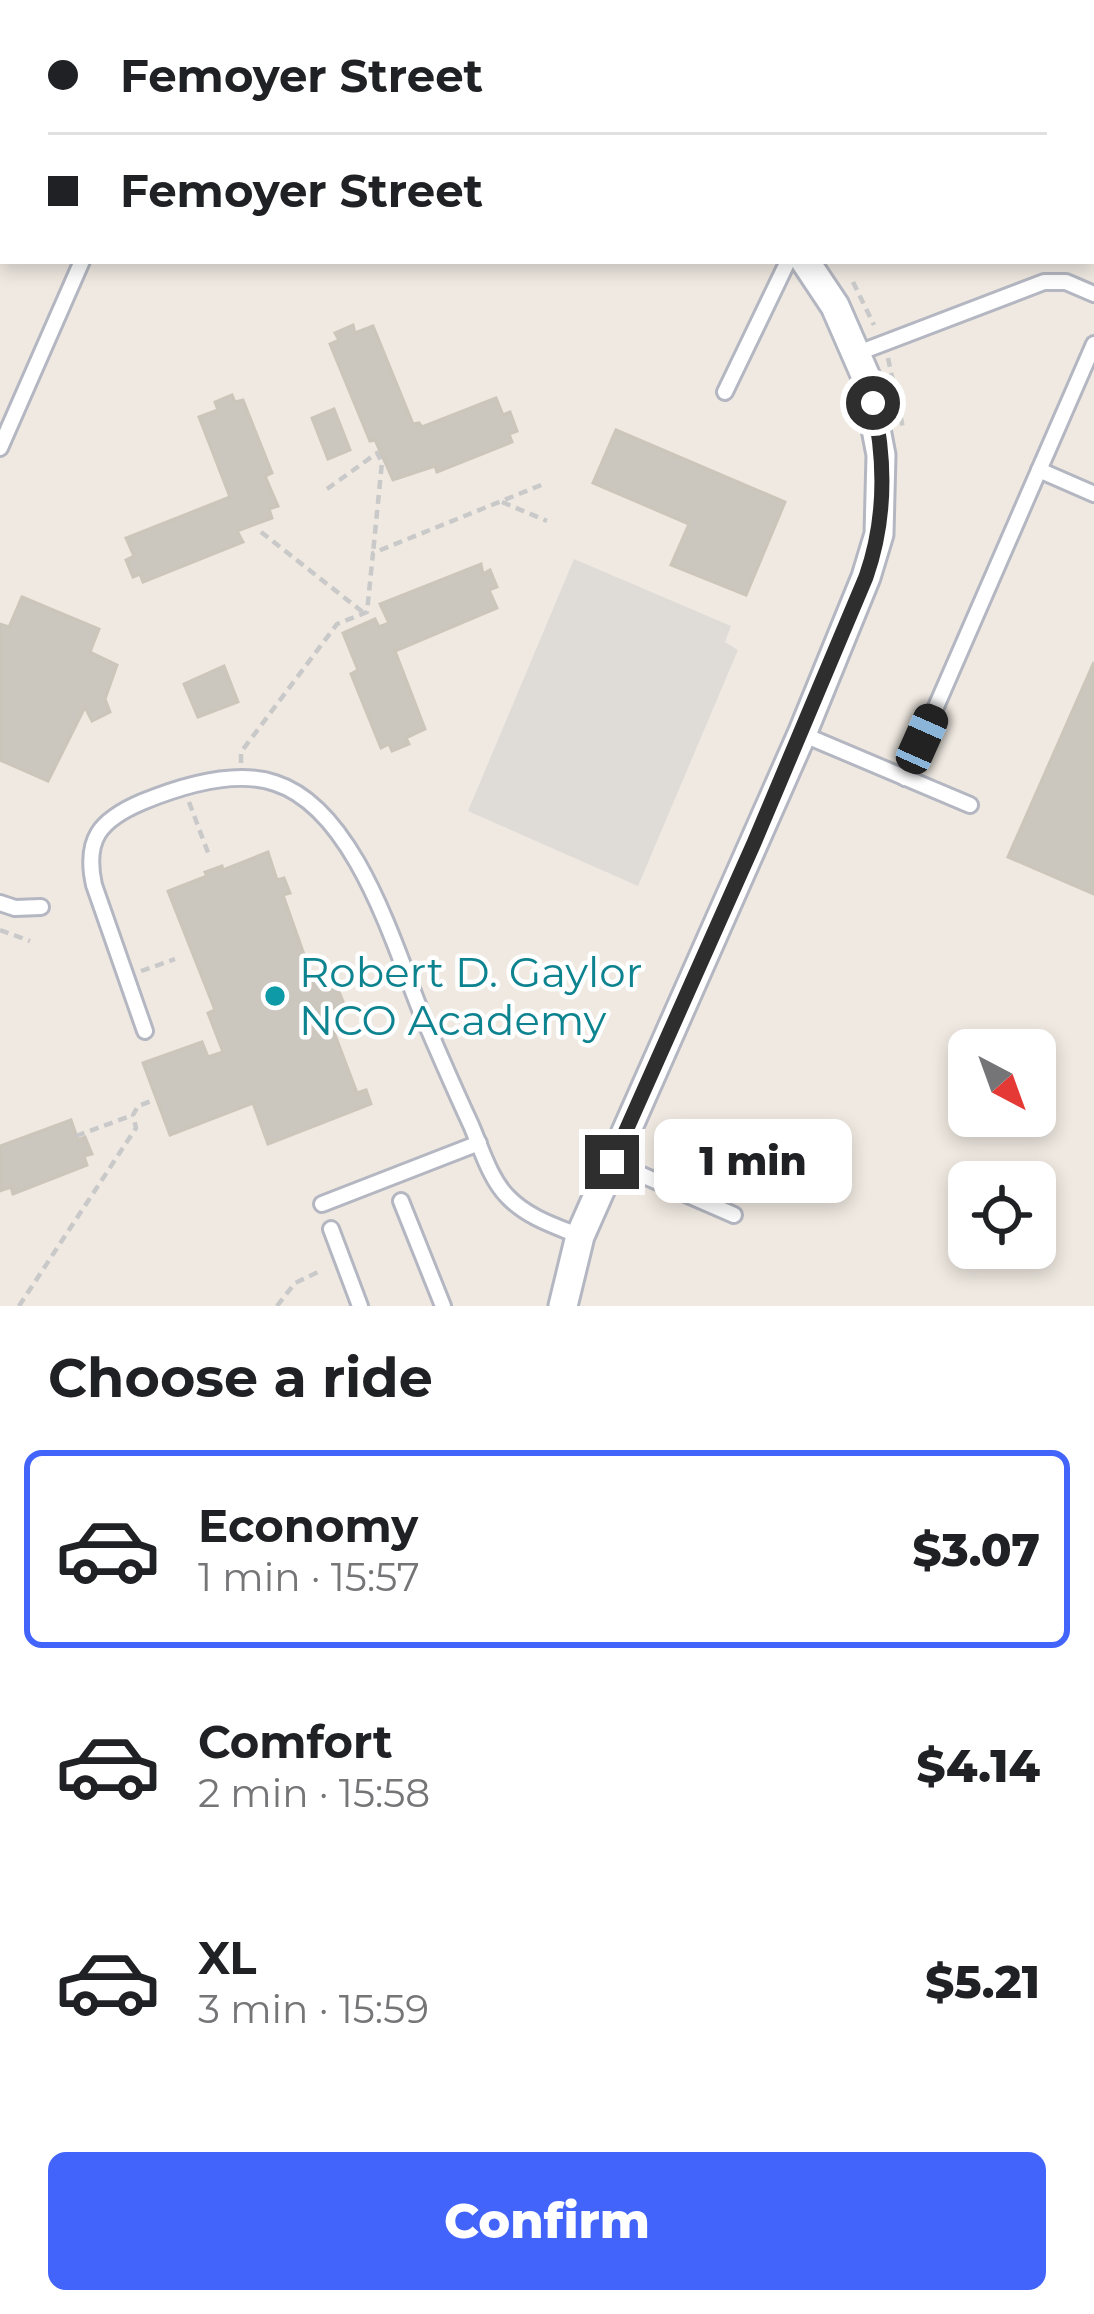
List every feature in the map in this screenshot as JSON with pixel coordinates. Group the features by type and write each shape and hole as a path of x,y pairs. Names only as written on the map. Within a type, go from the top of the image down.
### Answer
{"street":[{"path":"563,1306 580,1236 802,734 879,534 883,488 879,430 858,353 836,306 807,264"}],"lane":[{"path":"0,448 81,264"},
{"path":"725,392 787,264"},
{"path":"858,353 1044,282 1066,281 1094,293"},
{"path":"905,778 1094,344"},
{"path":"1040,470 1094,494"},
{"path":"802,734 970,805"},
{"path":"145,1031 94,885 88,861 91,845 103,826 124,810 184,789 242,778 274,782 291,790 321,815 347,847 375,900 504,1194 530,1214 580,1236"},
{"path":"0,903 41,907"},
{"path":"322,1204 479,1143"},
{"path":"612,1162 734,1215"},
{"path":"401,1201 443,1306"},
{"path":"331,1229 360,1306"}],"path":[{"path":"242,778 241,752 337,624 368,612 382,462 376,453 327,490"},
{"path":"374,553 546,483"},
{"path":"500,501 547,521"},
{"path":"261,532 364,613"},
{"path":"184,789 210,858"},
{"path":"0,930 30,941"},
{"path":"126,977 176,959"},
{"path":"76,1136 133,1115 138,1106 154,1100"},
{"path":"19,1306 136,1128 133,1115"},
{"path":"277,1306 295,1283 318,1272"}],"shaded area":[{"path":"574,559 731,626 725,642 738,650 638,886 468,811"}],"building":[{"path":"353,325 355,333 373,326 413,424 422,427 496,398 503,415 510,412 517,431 509,434 512,442 437,472 435,466 393,480 375,440 370,441 330,344 339,340 335,333"},
{"path":"232,395 235,402 243,400 272,473 265,476 278,506 269,509 272,518 237,531 243,542 143,582 140,574 133,577 126,560 134,556 126,538 230,497 199,417 218,410 215,402"},
{"path":"334,409 350,450 328,459 312,418"},
{"path":"616,430 785,502 746,595 671,565 689,524 593,483"},
{"path":"481,564 483,574 490,570 497,587 489,590 497,608 395,651 425,729 406,738 409,744 392,751 389,744 381,748 351,674 358,670 343,633 375,619 379,627 389,623 380,604"},
{"path":"22,597 99,629 90,652 117,665 105,699 110,712 92,721 85,707 48,781 0,760 0,624 9,627"},
{"path":"1094,662 1094,894 1008,857"},
{"path":"224,666 238,702 198,717 184,684"},
{"name":"Robert D. Gaylor NCO Academy","path":"268,852 277,880 284,878 290,893 283,895 313,980 331,973 338,989 344,1004 326,1011 357,1093 366,1090 371,1104 268,1144 253,1103 170,1135 143,1063 202,1042 208,1057 223,1052 208,1013 215,1010 168,891 207,876 205,872"},
{"path":"71,1120 78,1140 85,1137 92,1154 84,1156 87,1165 13,1194 11,1187 0,1191 0,1146"}],"place":[{"name":"Robert D. Gaylor NCO Academy","path":"275,996"}],"route":[{"path":"612,1162 802,734 866,577 879,534 883,488 873,403"}]}
